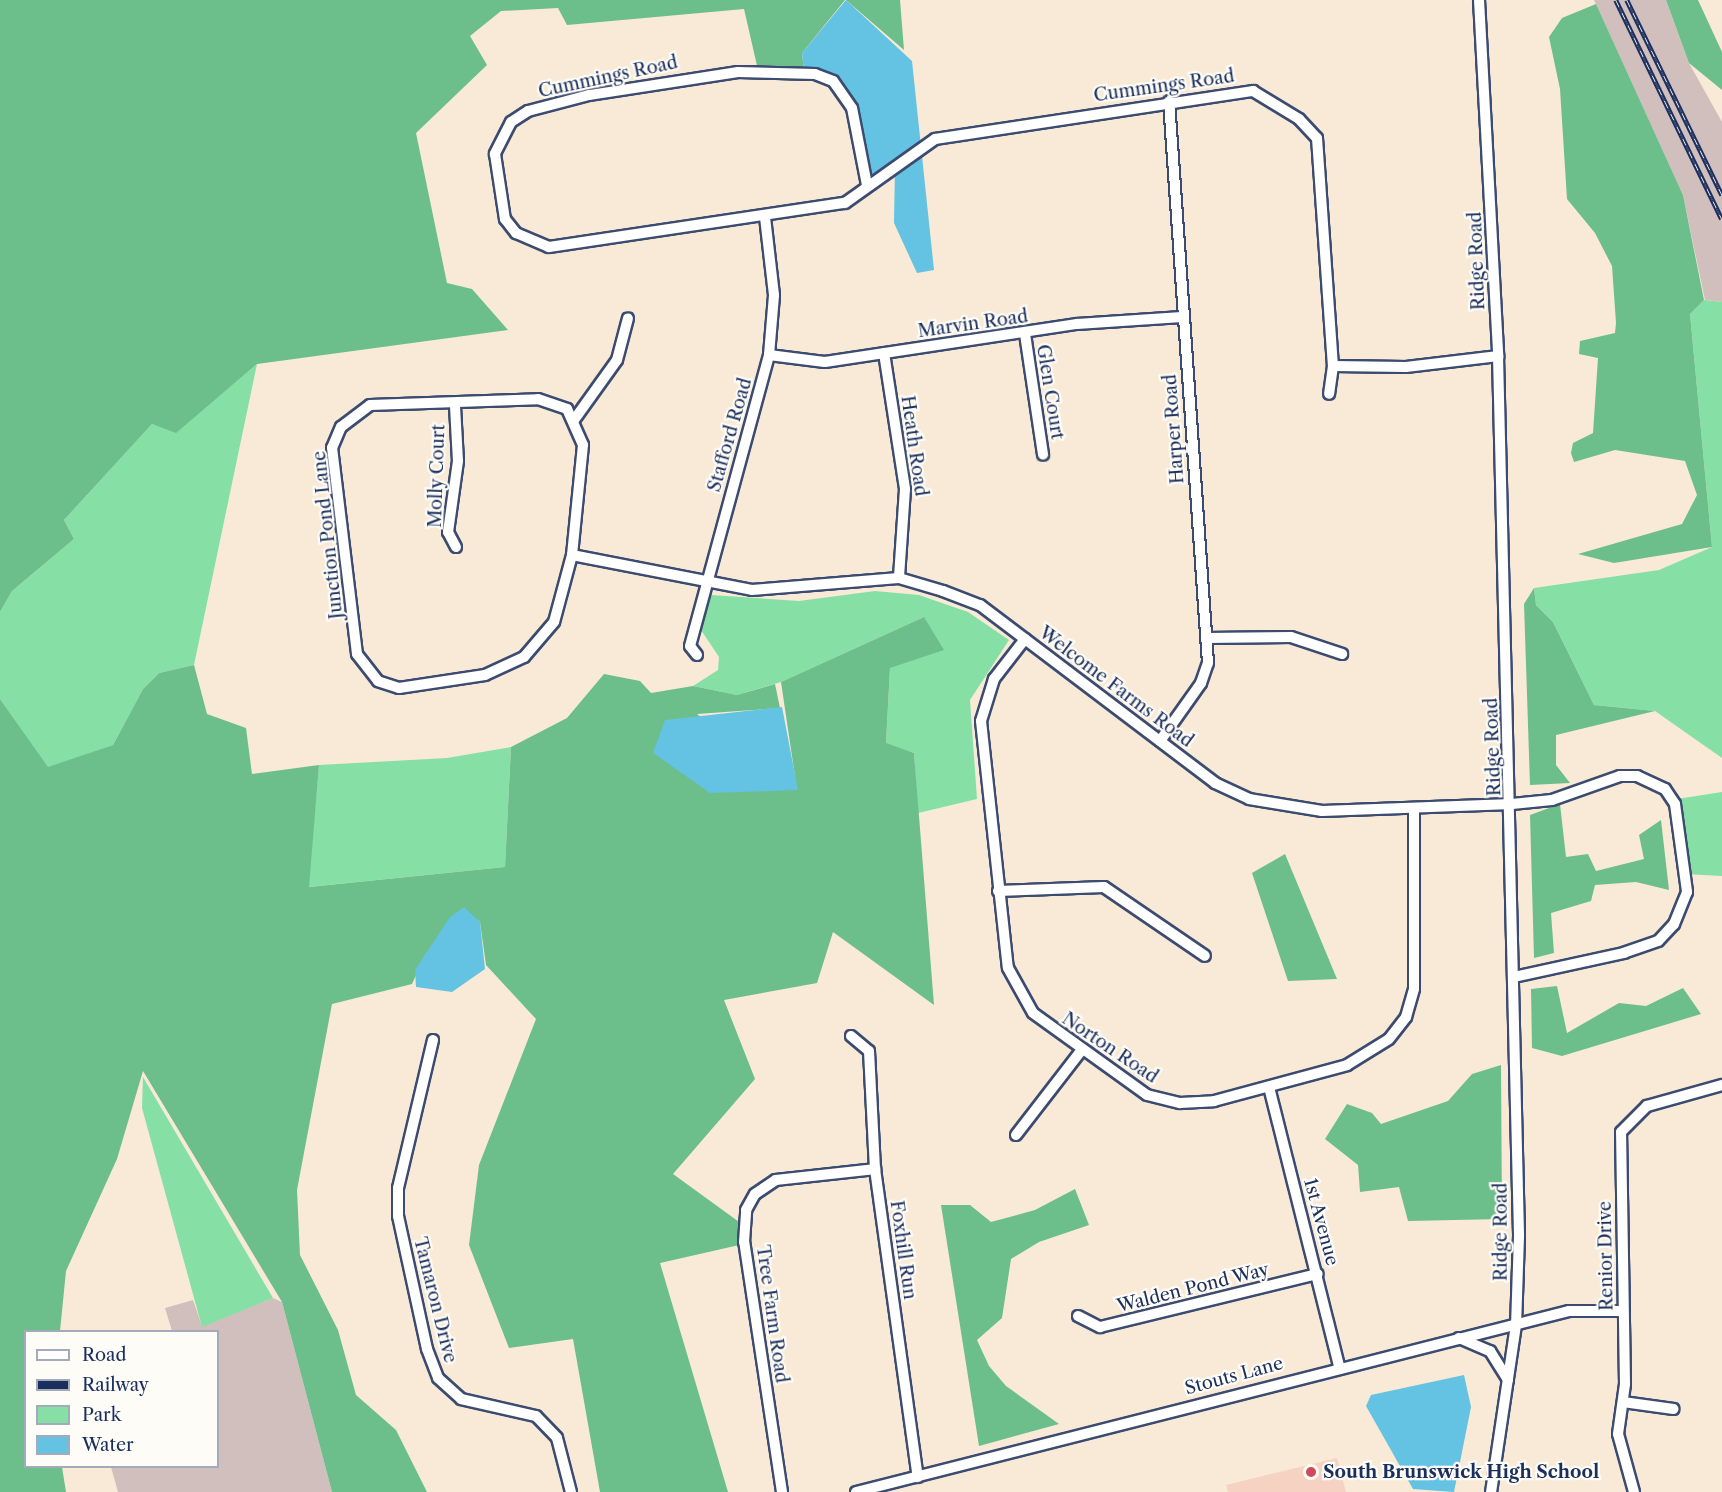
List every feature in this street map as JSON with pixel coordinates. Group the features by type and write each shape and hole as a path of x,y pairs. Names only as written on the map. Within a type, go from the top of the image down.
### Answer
{"street":[{"name":"Ridge Road","path":"1479,0 1498,356 1512,804 1514,977 1516,1325 1491,1492"},
{"name":"Cummings Road","path":"867,185 852,108 833,81 815,74 738,72 589,95 528,111 499,138 495,154 505,219 533,243 549,247 765,217 845,203 867,185 935,139 1169,101 1253,91 1299,119 1317,138 1333,366 1329,394"},
{"name":"Harper Road","path":"1160,741 1202,683 1206,638 1182,317 1169,101"},
{"name":"Stafford Road","path":"698,656 690,646 770,355 774,295 765,217"},
{"name":"Marvin Road","path":"770,355 825,362 1025,334 1077,324 1182,317"},
{"path":"574,420 617,360 628,318"},
{"name":"Glen Court","path":"1025,334 1043,455"},
{"name":"Heath Road","path":"884,353 905,489 899,578"},
{"path":"1333,366 1406,367 1498,356"},
{"name":"Junction Pond Lane","path":"538,399 567,409 574,420 583,445 584,475 572,555 554,622 524,657 504,669 399,688 365,669 357,654 332,448 347,420 370,405 455,406 538,399"},
{"name":"Molly Court","path":"455,406 458,461 448,532 456,547"},
{"path":"572,555 707,578"},
{"name":"Welcome Farms Road","path":"707,578 752,590 798,590 899,578 980,605 1215,783 1249,800 1322,811 1512,804 1552,800 1620,776 1653,782 1675,804 1687,892 1674,924 1658,941 1514,977"},
{"path":"1206,638 1291,637 1342,654"},
{"name":"Norton Road","path":"1025,639 994,679 981,721 1005,958 1015,988 1033,1013 1081,1051 1137,1090 1169,1102 1203,1103 1269,1087 1355,1061 1389,1038 1406,1017 1414,989 1416,951 1414,808"},
{"path":"998,891 1104,887 1205,957"},
{"name":"Foxhill Run","path":"851,1036 869,1051 875,1168 918,1477"},
{"name":"Tamaron Drive","path":"433,1040 398,1188 398,1216 427,1349 438,1378 461,1399 536,1416 557,1438 571,1492"},
{"path":"1016,1135 1081,1051"},
{"name":"Renior Drive","path":"1635,1492 1618,1434 1623,1402 1621,1132 1647,1106 1722,1084"},
{"name":"1st Avenue","path":"1269,1087 1318,1274 1339,1366"},
{"name":"Tree Farm Road","path":"782,1492 744,1242 746,1210 755,1194 776,1180 875,1168"},
{"name":"Walden Pond Way","path":"1078,1316 1100,1327 1318,1274"},
{"name":"Stouts Lane","path":"856,1492 1339,1366 1569,1311 1623,1311"},
{"path":"1458,1338 1490,1351 1508,1380"},
{"path":"1623,1402 1674,1409"}],"shaded area":[{"path":"1594,0 1666,0 1689,63 1722,122 1722,302 1705,300 1683,195"},
{"path":"273,1298 282,1302 332,1492 118,1492 111,1468 219,1468 219,1330 172,1330 165,1308 193,1300 202,1326"},
{"name":"South Brunswick High School","path":"1337,1458 1346,1492 1228,1492 1226,1485"}],"green space":[{"path":"0,0 845,0 802,53 804,71 758,70 744,9 567,25 558,8 501,11 470,36 487,65 416,133 447,283 472,289 508,330 257,364 176,433 152,424 64,520 74,539 12,591 0,612"},
{"path":"846,0 900,0 904,50"},
{"path":"1666,0 1698,0 1722,52 1722,90 1689,63"},
{"path":"1596,4 1683,195 1704,300 1690,314 1712,547 1614,563 1578,554 1682,524 1697,495 1685,461 1615,450 1574,462 1571,453 1573,443 1593,433 1598,358 1579,354 1580,341 1615,333 1616,323 1612,266 1595,233 1567,199 1560,89 1549,37 1562,18"},
{"path":"1704,300 1722,302 1722,758 1655,711 1594,705 1553,622 1536,605 1534,588 1659,570 1712,547 1690,314"},
{"path":"257,364 194,665 159,673 143,689 113,745 48,768 0,699 0,612 12,591 74,539 64,520 152,424 176,432"},
{"path":"1534,588 1536,605 1553,622 1594,705 1655,711 1556,735 1556,765 1570,783 1530,785 1524,604"},
{"path":"875,591 919,595 968,612 1009,640 970,700 977,799 918,813 914,753 886,744 890,668 924,617 781,682 737,695 693,686 718,670 719,657 701,630 711,595 799,601"},
{"path":"924,617 944,650 890,668 886,743 914,753 934,1005 833,932 817,983 724,1000 755,1079 673,1174 746,1227 748,1243 660,1263 728,1492 600,1492 573,1339 509,1348 469,1245 479,1165 536,1019 486,965 480,922 462,909 425,955 412,984 332,1004 297,1190 300,1255 338,1330 356,1395 396,1430 427,1492 332,1492 282,1302 143,1071 117,1159 66,1271 60,1330 24,1330 24,1468 62,1468 66,1492 0,1492 0,699 48,767 113,745 143,689 159,673 194,665 207,714 246,728 252,774 319,765 309,887 505,867 511,747 567,718 604,674 640,681 651,693 693,686 737,695 775,684 780,708 697,714 797,790 781,682"},
{"path":"511,747 505,867 308,887 319,765 447,758"},
{"path":"1722,792 1722,876 1684,874 1677,799"},
{"path":"1560,804 1566,857 1588,854 1596,871 1644,859 1639,835 1661,820 1669,890 1636,882 1595,885 1591,901 1551,913 1554,953 1534,958 1530,815"},
{"path":"1285,854 1337,979 1288,981 1252,873"},
{"path":"1557,986 1567,1033 1619,1003 1646,1006 1683,988 1701,1014 1562,1056 1532,1048 1531,989"},
{"path":"1501,1065 1502,1219 1408,1221 1399,1187 1360,1192 1358,1165 1325,1139 1347,1104 1372,1113 1381,1124 1448,1101 1472,1074"},
{"path":"143,1077 273,1298 202,1327 142,1108"},
{"path":"1075,1189 1089,1225 1039,1242 1011,1259 1002,1318 977,1340 989,1366 1006,1386 1059,1424 979,1446 941,1205 970,1205 991,1222 1035,1210"}],"water":[{"path":"846,0 912,61 934,270 917,273 894,223 895,167 867,187 847,90 804,71 802,53"},
{"path":"782,707 798,790 710,793 653,753 665,720"},
{"path":"464,907 480,922 485,969 452,992 416,987 415,970 450,917"},
{"path":"1464,1375 1471,1407 1454,1492 1413,1489 1366,1406 1371,1395"}],"railway":[{"path":"1616,0 1722,219"},
{"path":"1627,0 1722,195"}],"place":[{"name":"South Brunswick High School","path":"1311,1472"}]}
